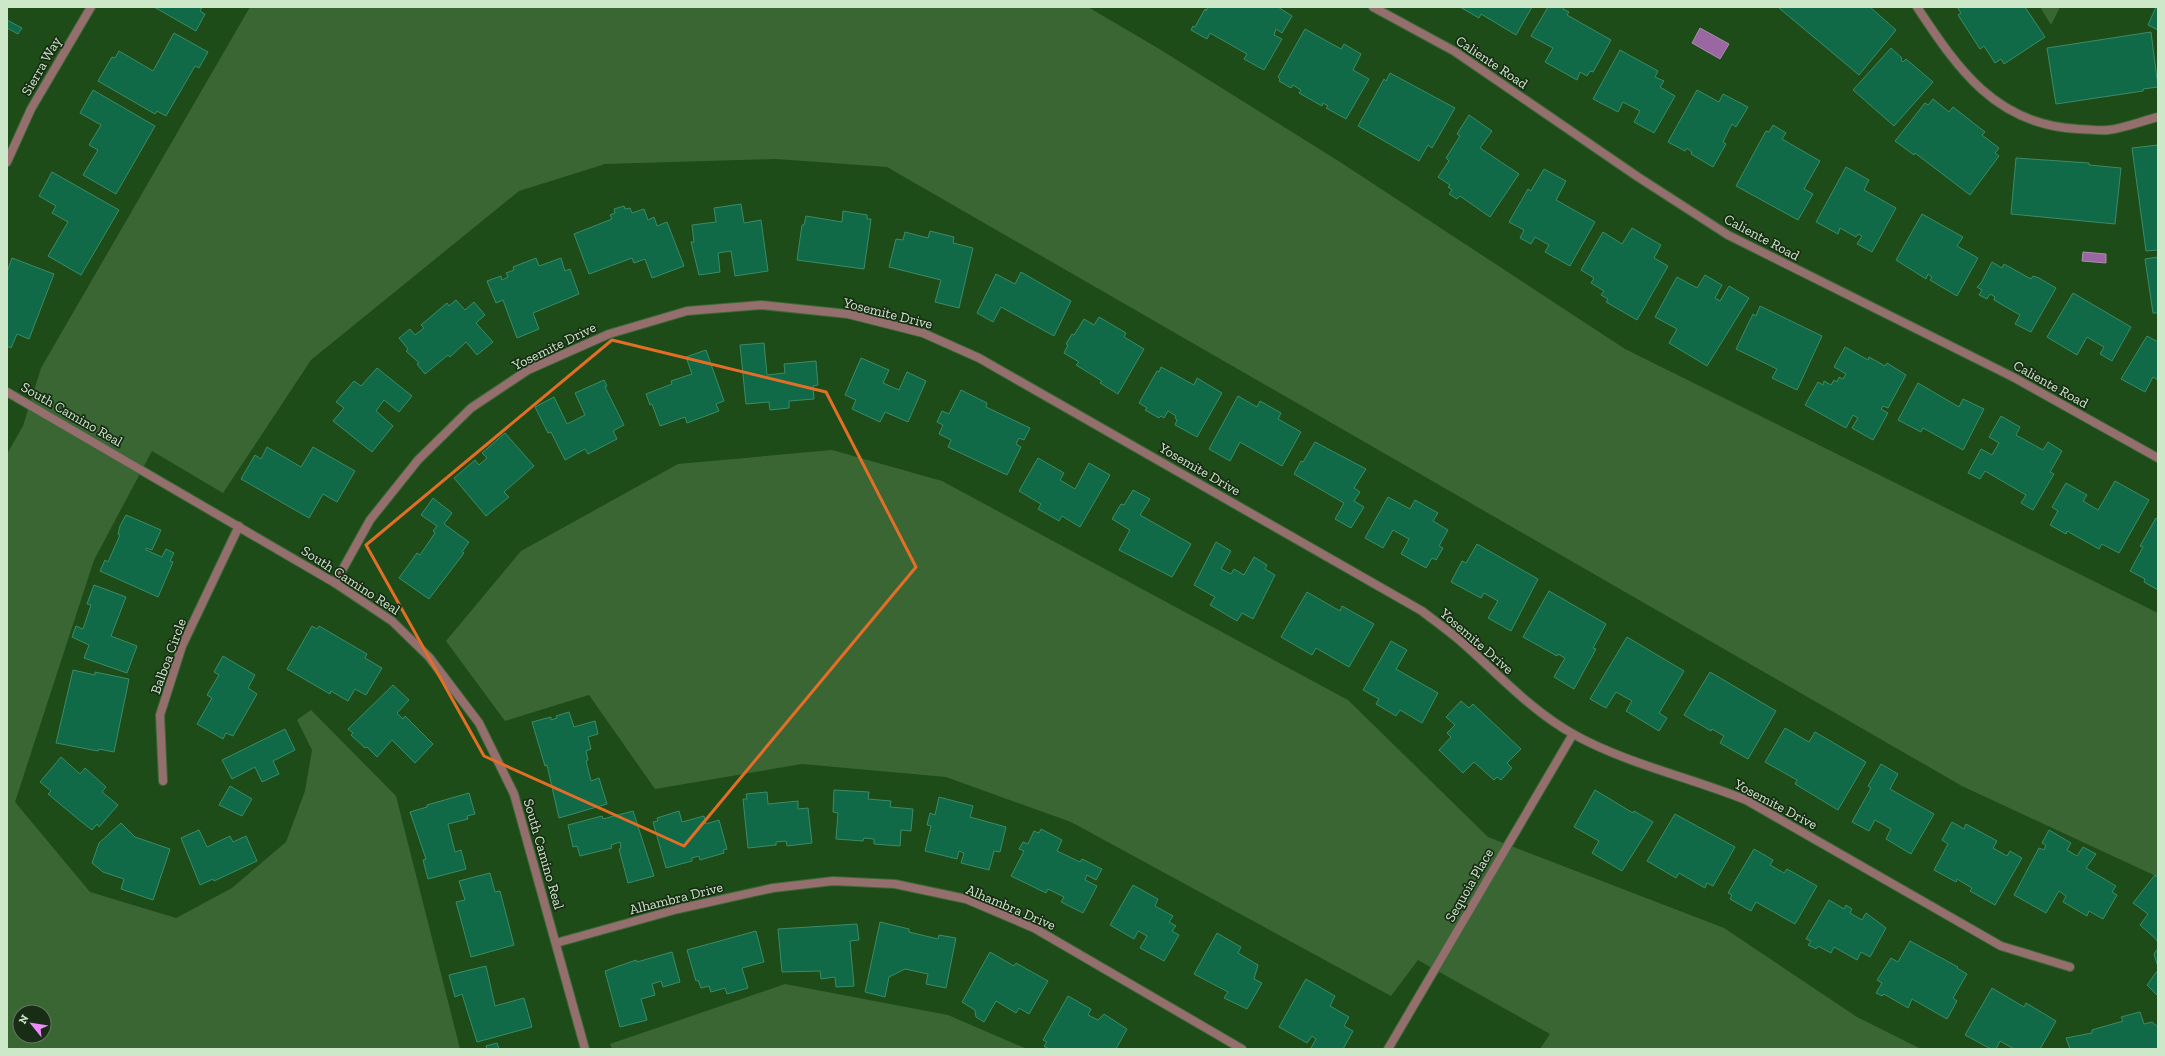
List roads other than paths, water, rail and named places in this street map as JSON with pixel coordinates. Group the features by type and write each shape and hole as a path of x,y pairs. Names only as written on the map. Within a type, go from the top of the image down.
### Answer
{"street":[{"name":"Sierra Way","path":"7,162 31,109 90,7"},
{"name":"Caliente Road","path":"1373,7 1454,51 1638,177 1728,235 2013,377 2158,458"},
{"path":"1917,7 1947,53 1972,83 2009,110 2055,128 2107,130 2158,117"},
{"name":"Yosemite Drive","path":"335,582 370,520 418,460 471,408 528,370 609,334 687,311 761,305 848,314 923,333 979,358 1422,611 1464,644 1530,705 1573,734 1618,756 1702,783 1746,800 2001,946 2070,967"},
{"name":"South Camino Real","path":"7,392 335,582 392,621 428,657 479,723 514,794 585,1049"},
{"name":"Balboa Circle","path":"163,780 160,715 182,646 239,526"},
{"name":"Sequoia Place","path":"1388,1049 1573,734"},
{"name":"Alhambra Drive","path":"556,943 678,909 774,888 833,881 895,884 966,899 1034,928 1242,1049"}]}
